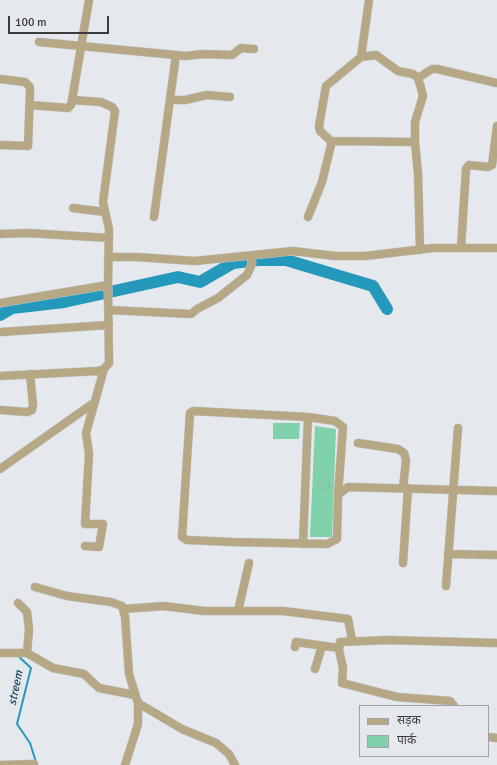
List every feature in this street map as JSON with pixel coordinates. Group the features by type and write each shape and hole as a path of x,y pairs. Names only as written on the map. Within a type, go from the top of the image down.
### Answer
{"street":[{"path":"30,105 68,108 71,105 88,0"},
{"path":"361,57 370,0"},
{"path":"40,42 176,55 232,55 241,48 254,49"},
{"path":"154,217 176,55"},
{"path":"415,142 331,142 320,131 326,86 361,57 376,55 398,71 413,74 418,78 423,96 415,122 420,250"},
{"path":"418,78 432,69 497,83"},
{"path":"0,79 19,81 28,84 30,92 28,146 0,145"},
{"path":"170,100 185,100 207,95 230,97"},
{"path":"72,100 101,102 107,104 115,110 104,195 105,212 109,225 109,363 104,369 86,433 89,454 85,524 103,524 99,547 85,546"},
{"path":"461,248 466,169 469,165 490,166 496,145 497,126"},
{"path":"308,217 322,182 331,142"},
{"path":"73,208 105,212"},
{"path":"0,234 28,233 109,238"},
{"path":"108,257 136,257 195,261 252,260 293,251 335,256 365,256 420,250 497,248"},
{"path":"108,310 191,314 197,309 218,298 247,275 252,260"},
{"path":"0,303 108,286"},
{"path":"0,332 109,325"},
{"path":"0,376 104,369"},
{"path":"0,410 27,412 32,410 33,405 30,374"},
{"path":"0,468 95,402"},
{"path":"193,411 308,417 335,420 343,427 338,495 337,539 327,544 184,539 182,535 190,413 193,411"},
{"path":"303,544 308,417"},
{"path":"446,586 452,490 458,428"},
{"path":"358,443 398,449 404,453 406,460 406,488 403,563"},
{"path":"339,478 348,487"},
{"path":"338,495 348,487 359,486 497,491"},
{"path":"448,554 497,556"},
{"path":"238,611 249,563"},
{"path":"35,587 67,596 118,604 124,609 164,606 204,611 283,611 348,619 352,640"},
{"path":"18,603 26,612 29,629 27,653"},
{"path":"124,609 128,667 138,703 138,724 125,765"},
{"path":"453,705 450,701 397,697 342,683 343,668 339,648 340,642 352,640 497,643"},
{"path":"295,647 296,642 339,648"},
{"path":"315,669 322,646"},
{"path":"0,653 27,653 53,668 84,674 99,688 135,695"},
{"path":"138,703 182,730 216,743 229,754 235,765"},
{"path":"0,764 34,764"}],"path":[{"path":"321,480 328,481 329,485 327,489 324,490 319,488 318,483 321,480"}],"green space":[{"path":"273,423 300,423 299,439 273,439"},
{"path":"315,426 336,429 332,537 310,537"}],"waterway":[{"path":"0,315 12,308 64,302 178,277 200,282 233,263 258,260 286,260 373,286 387,309"},
{"name":"streem","path":"17,655 31,668 17,724 30,743 36,762"}]}
